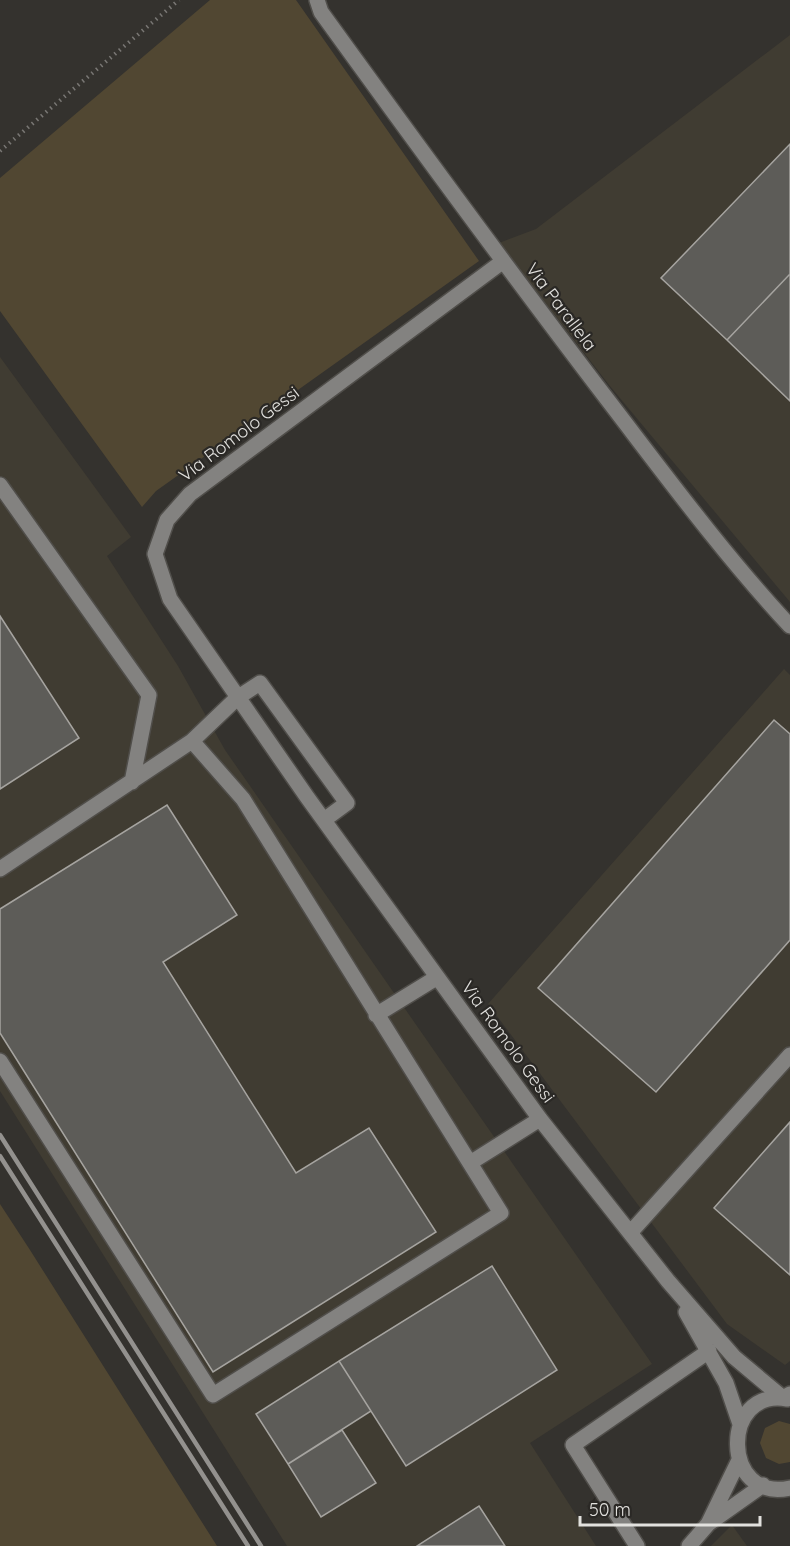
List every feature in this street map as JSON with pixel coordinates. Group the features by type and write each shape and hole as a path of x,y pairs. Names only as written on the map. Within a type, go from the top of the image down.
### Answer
{"street":[{"name":"Via Parallela","path":"317,0 321,12 502,262 653,459 790,626"},
{"name":"Via Romolo Gessi","path":"502,262 190,494 167,520 155,554 170,600 436,978 540,1119 668,1281 734,1357 788,1397"},
{"path":"0,485 149,695 132,782"},
{"path":"0,869 192,741 237,698 260,683 347,802 324,820"},
{"path":"0,1061 213,1395 501,1212 243,799 192,741"},
{"path":"376,1015 436,978"},
{"path":"630,1233 790,1055"},
{"path":"470,1163 540,1119"},
{"name":"Via Romolo Gessi","path":"668,1281 726,1383 740,1424"},
{"path":"636,1546 573,1445 709,1351"},
{"path":"788,1397 770,1400 747,1413 736,1436 736,1448 745,1471 753,1479 764,1485 789,1489"},
{"path":"708,1524 739,1460"},
{"path":"689,1546 708,1524 764,1485"}],"path":[{"path":"0,151 178,0"}],"shaded area":[{"path":"210,0 296,0 479,261 156,491 142,507 0,311 0,178"},
{"path":"790,35 790,602 609,385 499,243 536,229"},
{"path":"0,357 131,537 107,556 178,666 225,750 652,1364 530,1443 596,1546 287,1546 0,1091"},
{"path":"784,669 790,675 790,1361 785,1365 727,1324 488,1004"},
{"path":"0,1204 30,1250 217,1546 0,1546"},
{"path":"779,1421 790,1424 790,1462 779,1464 766,1458 760,1443 765,1428"},
{"path":"732,1525 747,1546 711,1546"}],"building":[{"path":"790,144 790,274 727,340 661,278"},
{"path":"790,274 790,401 727,340"},
{"path":"0,616 79,738 0,789"},
{"path":"774,720 790,734 790,940 656,1092 538,988"},
{"path":"167,805 237,915 163,962 296,1173 369,1128 436,1232 213,1372 0,1033 0,909"},
{"path":"790,1122 790,1275 714,1208"},
{"path":"492,1266 557,1370 406,1466 339,1361"},
{"path":"339,1361 371,1411 288,1464 256,1414"},
{"path":"342,1430 376,1483 321,1517 288,1464"},
{"path":"479,1506 505,1546 417,1546"}],"railway":[{"path":"0,1135 261,1546"},
{"path":"0,1156 248,1546"}]}
